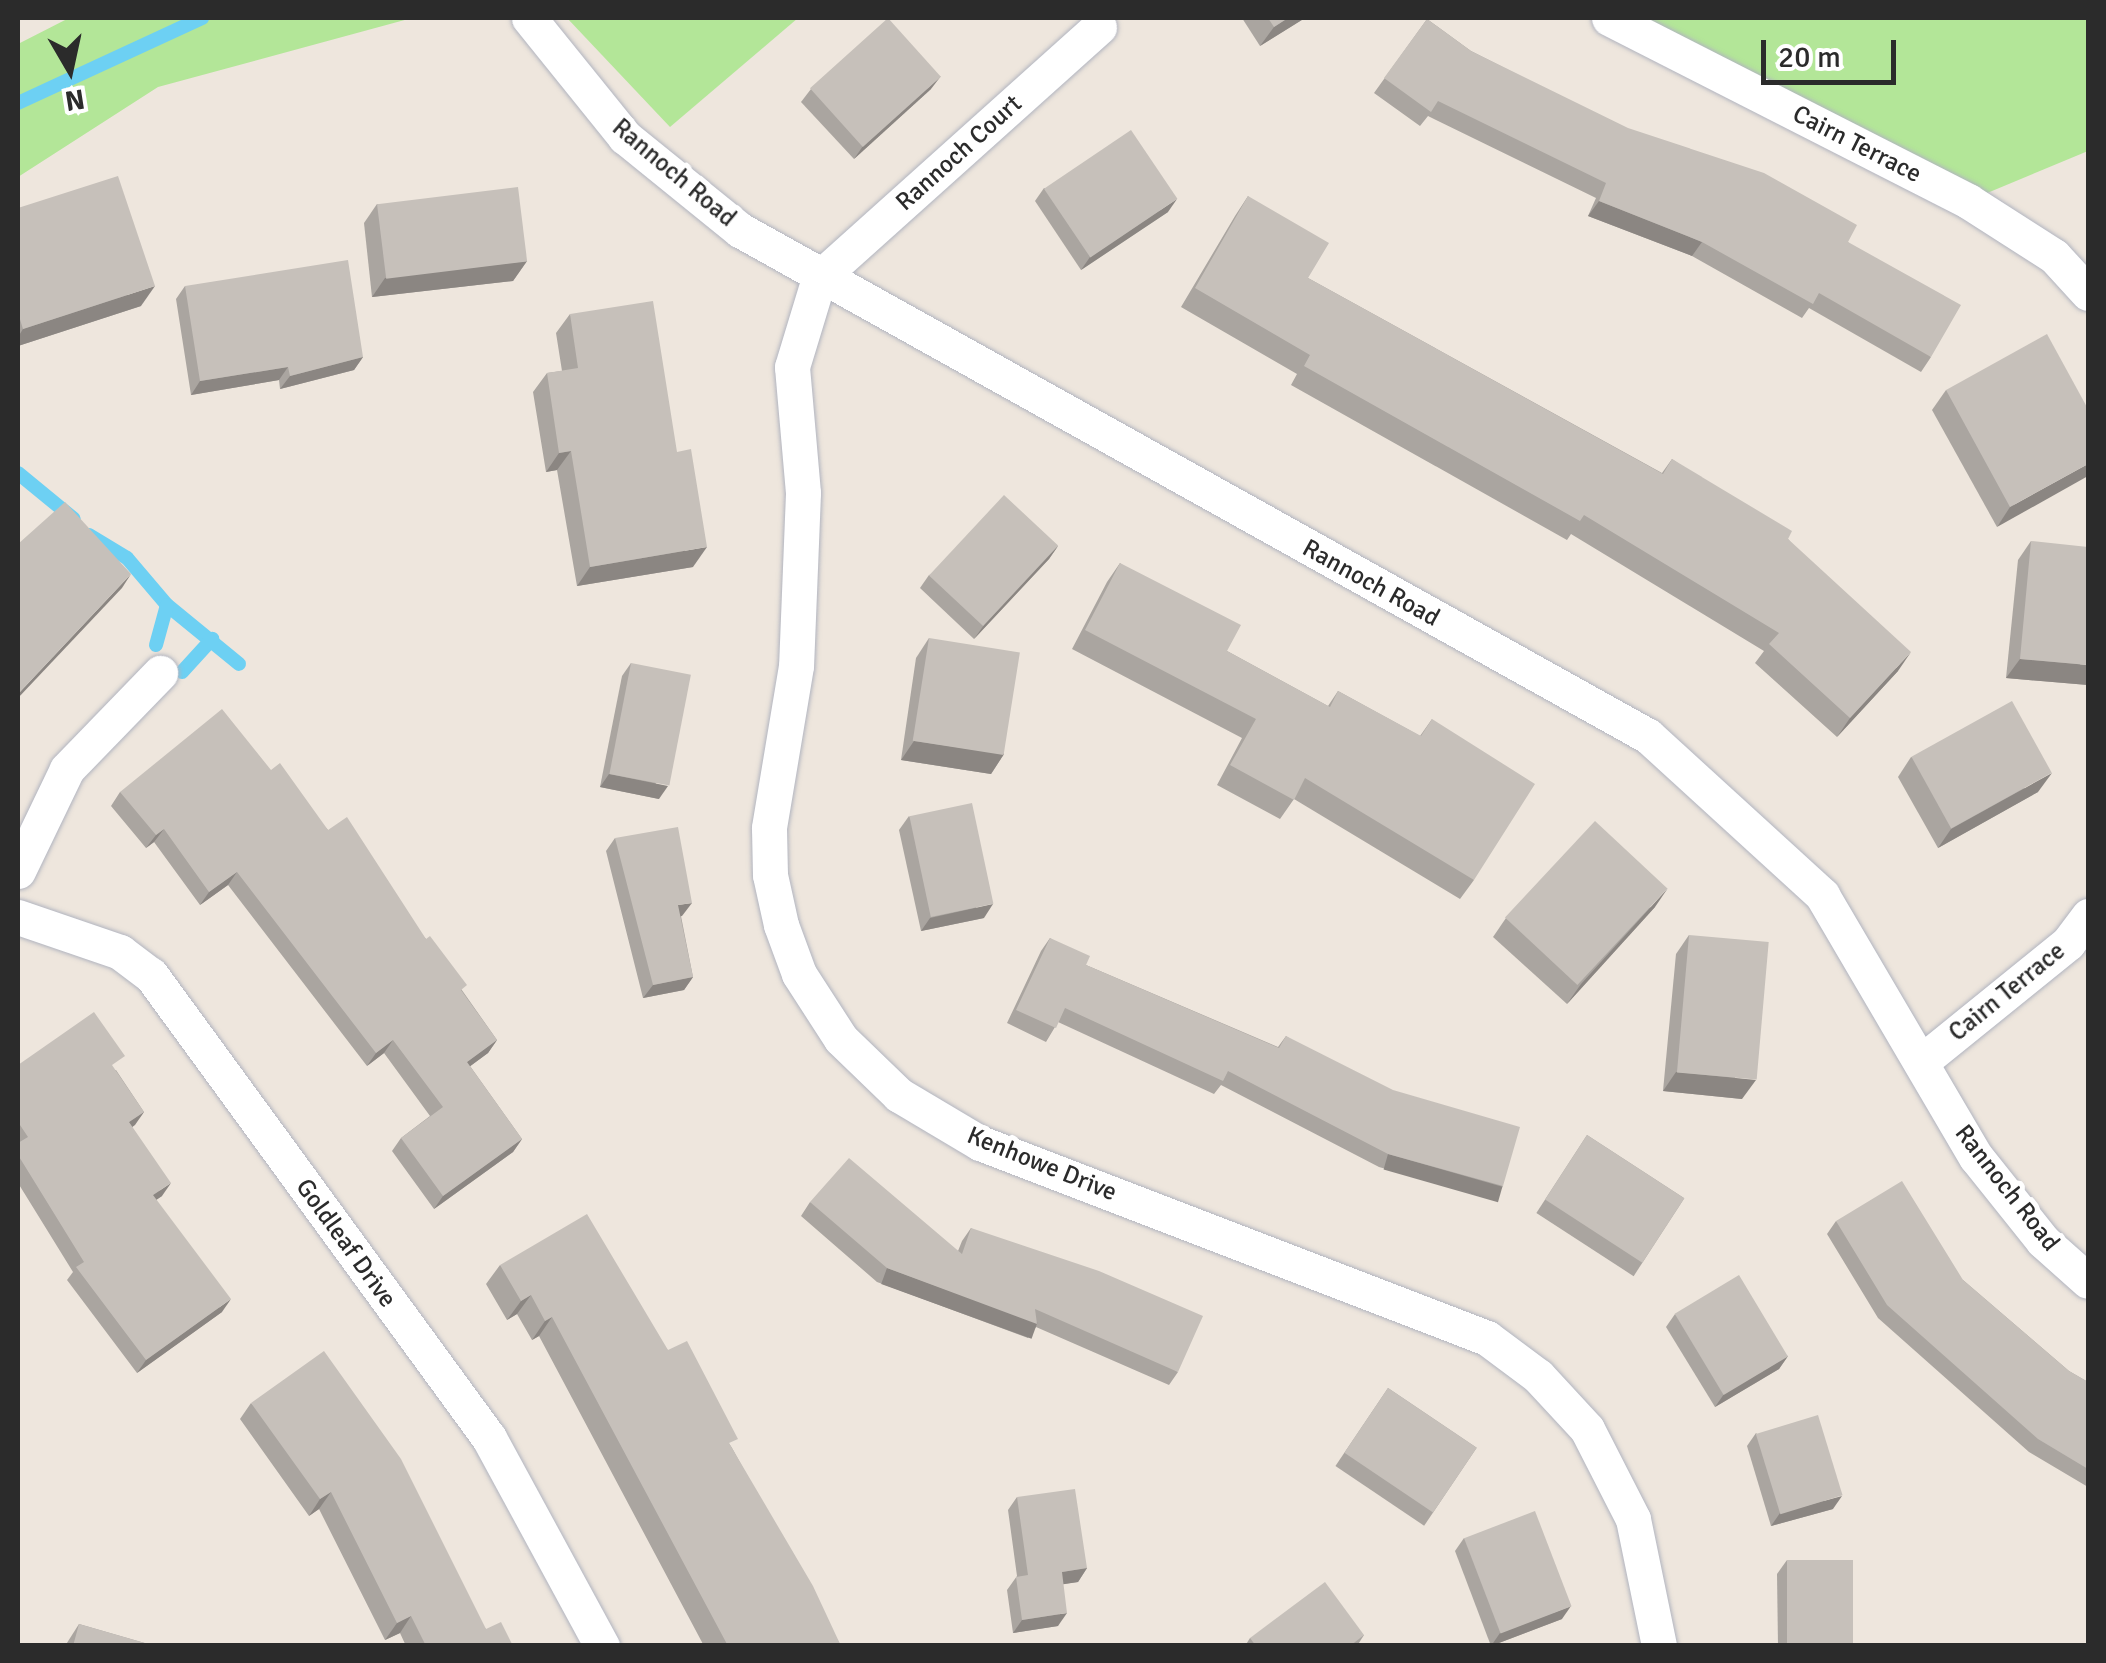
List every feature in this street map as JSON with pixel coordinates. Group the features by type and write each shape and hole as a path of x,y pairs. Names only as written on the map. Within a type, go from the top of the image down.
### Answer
{"street":[{"name":"Rannoch Road","path":"529,18 625,137 740,230 819,278 1648,736 1822,895 1976,1156 2044,1241 2088,1282"},
{"name":"Cairn Terrace","path":"1610,18 1968,201 2054,256 2088,293"},
{"name":"Rannoch Court","path":"819,278 1099,27"},
{"name":"Kenhowe Drive","path":"819,278 792,366 803,492 798,617 770,828 770,875 799,974 840,1039 899,1095 980,1143 1487,1338 1538,1376 1587,1429 1632,1520 1659,1646"},
{"path":"18,871 67,770 160,673"},
{"name":"Cairn Terrace","path":"1921,1062 2068,943 2088,916"},
{"name":"Goldleaf Drive","path":"18,918 120,952 150,976 490,1438 602,1646"}],"green space":[{"path":"69,18 412,18 158,87 18,177 18,44"},
{"path":"567,18 798,18 670,127"},
{"path":"1610,18 2088,18 2088,151 1968,201"}],"building":[{"path":"888,18 941,77 863,147 810,88"},
{"path":"1268,18 1288,18 1274,27"},
{"path":"1427,19 1471,51 1628,128 1764,173 1857,225 1848,242 1961,305 1931,357 1819,293 1813,304 1702,242 1599,201 1606,183 1438,101 1431,112 1384,78"},
{"path":"1131,130 1177,199 1090,258 1044,189"},
{"path":"118,176 155,286 23,329 18,313 18,208"},
{"path":"518,187 527,261 386,279 377,204"},
{"path":"1248,196 1329,243 1308,278 1663,474 1672,459 1792,531 1788,539 1911,652 1850,718 1769,644 1779,633 1584,515 1580,521 1304,366 1310,355 1195,288"},
{"path":"348,260 363,357 290,376 288,367 200,381 185,286"},
{"path":"653,301 677,452 691,449 707,547 590,567 571,451 559,453 547,373 578,368 570,314"},
{"path":"2047,334 2088,409 2088,464 2010,507 1946,390"},
{"path":"1004,495 1058,545 983,626 929,575"},
{"path":"65,502 131,574 18,694 18,544"},
{"path":"2031,541 2088,547 2088,665 2020,659"},
{"path":"1120,563 1241,625 1227,651 1330,707 1338,691 1421,736 1432,719 1535,784 1474,880 1305,778 1294,800 1230,765 1256,719 1085,630"},
{"path":"929,638 1020,652 1004,755 913,741"},
{"path":"631,663 691,675 669,786 609,774"},
{"path":"2012,701 2052,773 1951,828 1911,757"},
{"path":"222,709 271,770 280,763 328,830 347,817 426,939 430,936 467,985 461,990 497,1040 467,1062 522,1139 443,1196 401,1138 443,1107 393,1040 376,1053 237,872 209,892 164,829 156,835 120,792"},
{"path":"972,803 993,904 931,917 909,816"},
{"path":"1595,821 1667,889 1577,985 1505,918"},
{"path":"678,827 692,903 678,905 693,977 653,985 615,838"},
{"path":"1689,935 1769,942 1757,1079 1677,1072"},
{"path":"1050,938 1090,956 1086,965 1279,1048 1286,1036 1393,1090 1520,1127 1503,1186 1388,1154 1228,1071 1223,1081 1065,1008 1056,1028 1016,1010"},
{"path":"94,1012 125,1056 112,1065 144,1112 129,1122 171,1183 153,1195 231,1299 146,1360 76,1267 84,1262 18,1155 18,1143 28,1137 18,1122 18,1065"},
{"path":"1587,1135 1684,1198 1642,1263 1545,1200"},
{"path":"849,1158 962,1254 971,1228 1099,1271 1203,1316 1178,1372 1035,1309 1037,1324 887,1268 810,1202"},
{"path":"1902,1181 1963,1280 2069,1371 2088,1382 2088,1469 2038,1439 1887,1305 1836,1221"},
{"path":"587,1214 668,1350 687,1341 738,1439 729,1443 813,1586 841,1646 728,1646 552,1317 545,1321 531,1295 521,1301 500,1265"},
{"path":"1739,1275 1788,1356 1724,1395 1675,1314"},
{"path":"324,1351 401,1459 486,1629 501,1622 513,1646 426,1646 411,1616 397,1623 331,1492 320,1499 251,1403"},
{"path":"1388,1388 1477,1448 1433,1512 1344,1453"},
{"path":"1818,1415 1843,1495 1780,1514 1756,1434"},
{"path":"1075,1489 1087,1568 1062,1572 1067,1613 1022,1620 1016,1577 1028,1575 1017,1497"},
{"path":"1535,1511 1572,1606 1501,1633 1464,1538"},
{"path":"1787,1560 1853,1560 1853,1646 1787,1646"},
{"path":"1325,1582 1364,1635 1350,1646 1256,1646 1250,1638"},
{"path":"79,1624 155,1646 73,1646"}],"waterway":[{"path":"18,103 202,18"},
{"path":"18,473 74,519"},
{"path":"89,535 127,558 167,605 239,664"},
{"path":"156,645 167,605"},
{"path":"182,672 212,639"}]}
